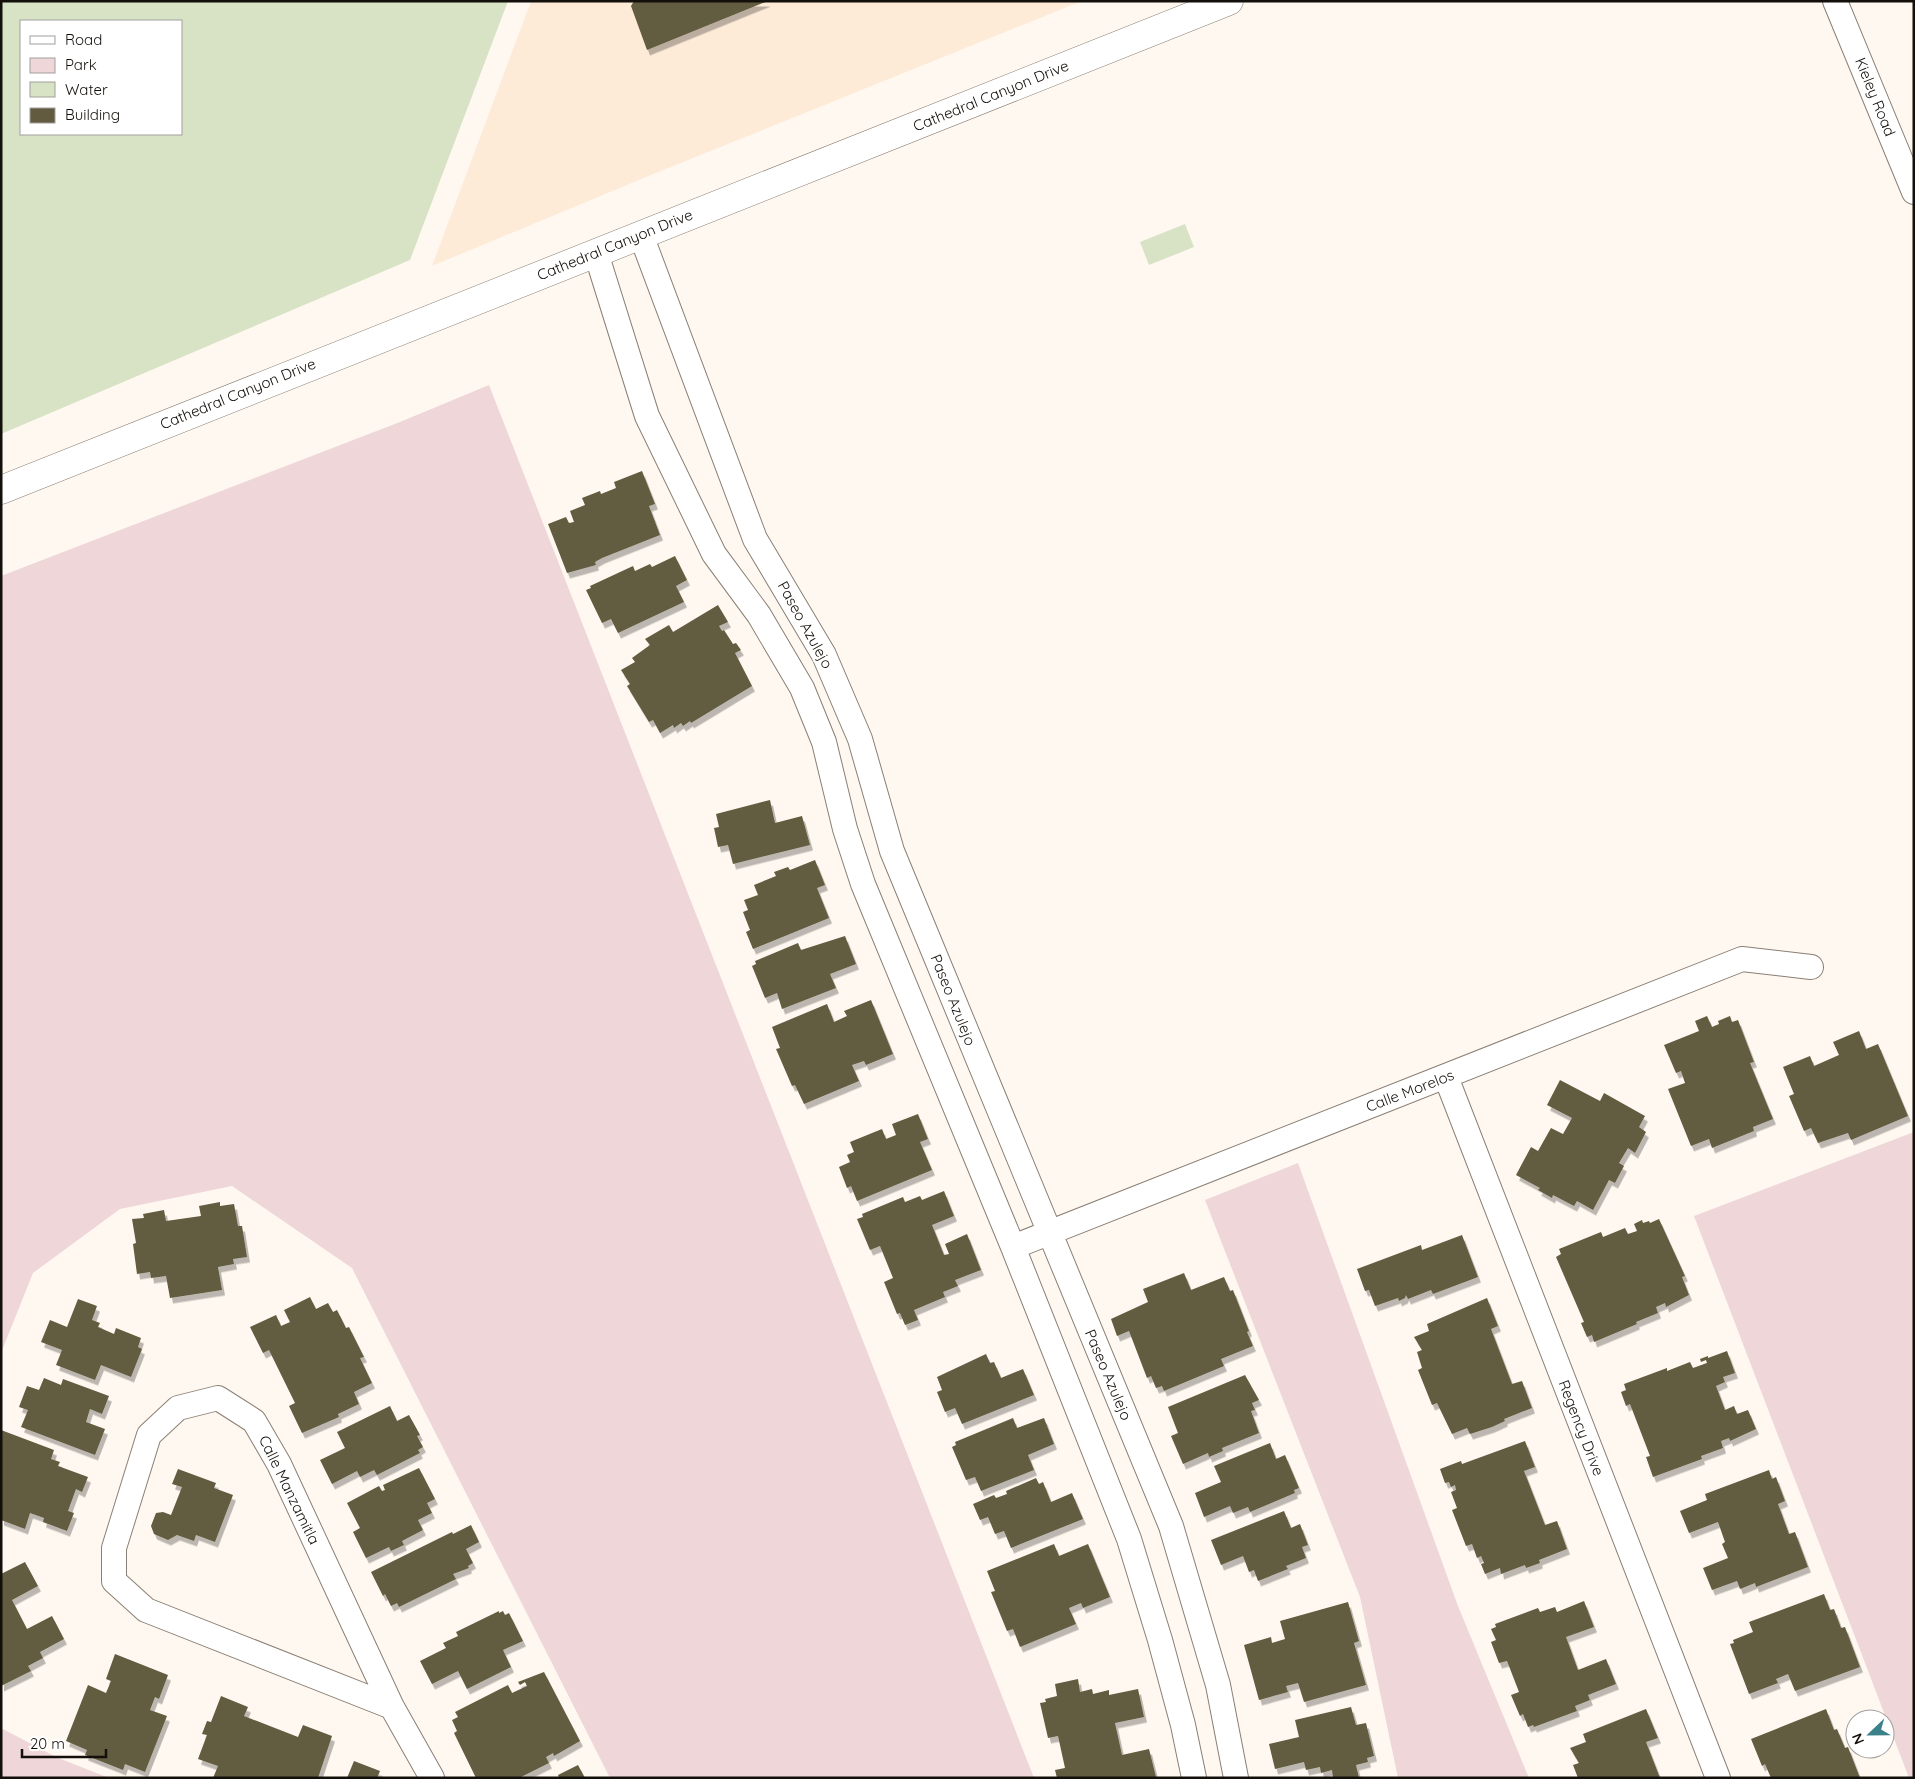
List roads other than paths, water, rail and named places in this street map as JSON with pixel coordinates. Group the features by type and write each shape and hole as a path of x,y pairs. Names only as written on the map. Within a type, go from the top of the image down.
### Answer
{"street":[{"name":"Cathedral Canyon Drive","path":"1,490 217,402 1229,1"},
{"name":"Kieley Road","path":"1836,1 1914,192"},
{"name":"Paseo Azulejo","path":"641,235 755,539 824,654 860,739 892,851 1171,1526 1218,1685 1236,1778"},
{"path":"596,252 647,416 714,554 759,615 802,688 824,742 845,829 863,884 1013,1247 1129,1540 1160,1640 1183,1725 1194,1778"},
{"name":"Calle Morelos","path":"1013,1247 1742,959 1810,967"},
{"name":"Regency Drive","path":"1446,1077 1718,1778"},
{"name":"Calle Manzamitla","path":"392,1707 146,1610 114,1581 114,1548 149,1435 178,1408 218,1398 254,1421 278,1464 392,1707 432,1778"}],"water":[{"path":"1,1 508,1 410,260 1,434"},
{"path":"1185,224 1194,247 1149,265 1140,242"}]}
